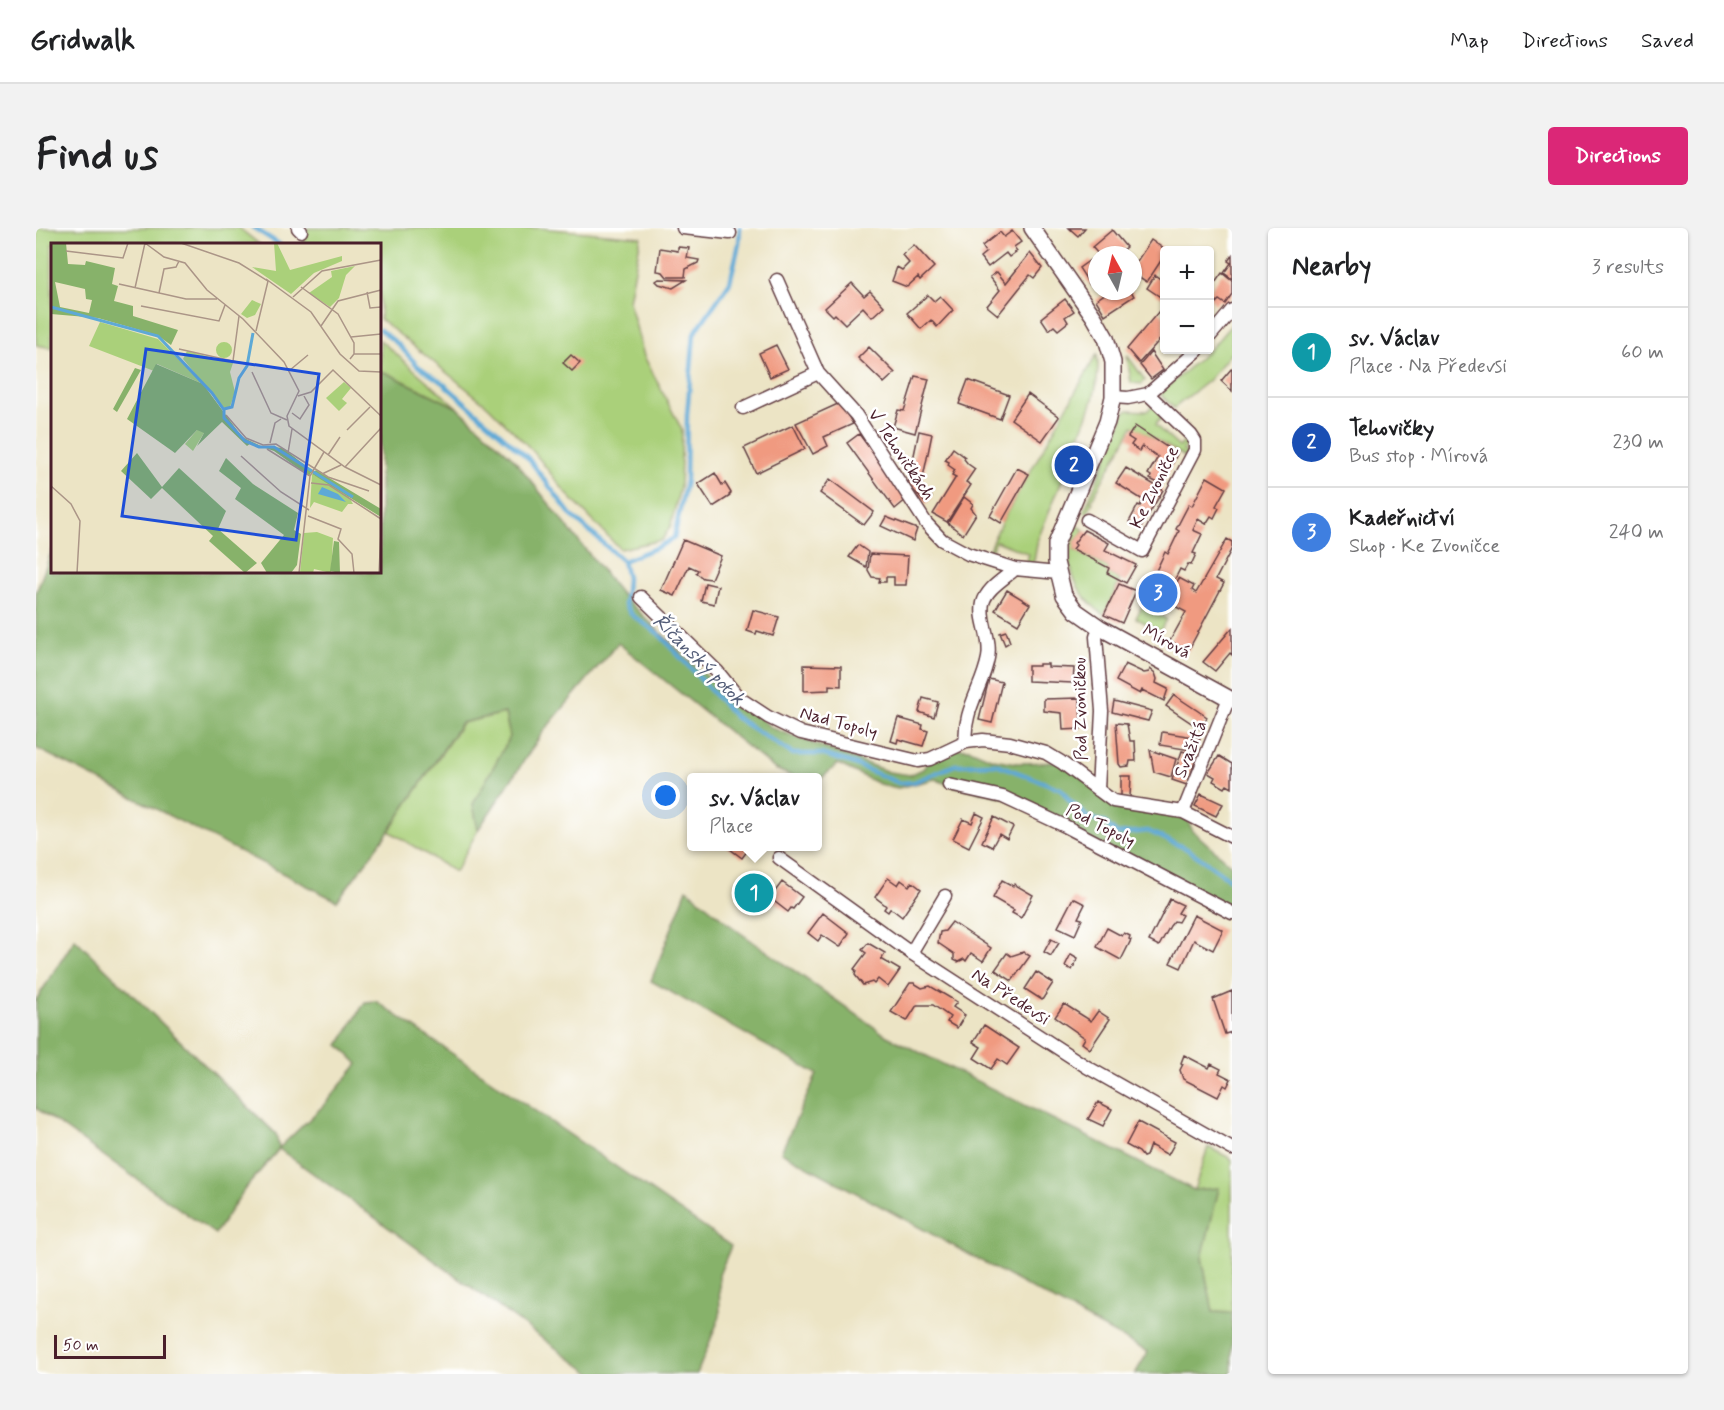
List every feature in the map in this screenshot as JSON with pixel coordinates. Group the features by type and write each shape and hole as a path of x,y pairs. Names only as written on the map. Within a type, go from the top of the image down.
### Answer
{"street":[{"path":"683,228 730,234"},
{"name":"Mírová","path":"1032,228 1094,317 1106,338 1113,362 1113,397 1107,422 1056,544 1058,573 1064,595 1076,611 1099,627 1231,699"},
{"name":"V Tehovičkách","path":"777,280 819,373 856,415 926,523 942,540 968,554 1015,569 1058,573"},
{"path":"1214,330 1232,310"},
{"path":"1113,397 1128,398 1148,394 1193,354"},
{"path":"743,408 819,373"},
{"name":"Ke Zvoničce","path":"1087,520 1142,551 1195,450 1195,441 1191,435 1148,394"},
{"path":"966,742 968,716 988,658 990,641 983,615 983,603 989,591 1015,569"},
{"name":"Nad Topoly","path":"641,597 717,671 739,698 768,717 801,733 918,761 930,759 966,742 983,740 1010,743 1046,753 1113,801 1183,812 1232,837"},
{"name":"Pod Zvoničkou","path":"1098,790 1102,711 1096,637 1099,627"},
{"name":"Svažitá","path":"1183,812 1231,699"},
{"name":"Pod Topoly","path":"949,784 1003,797 1065,826 1232,914"},
{"name":"Na Předevsi","path":"779,858 911,953 1086,1067 1232,1149"},
{"path":"911,953 945,896"}],"green space":[{"path":"36,228 239,228 258,243 51,243 51,348 36,345"},
{"path":"308,228 540,228 641,237 629,301 644,356 682,430 680,487 671,525 662,540 620,549 566,493 533,451 488,406 381,320 381,243 303,243"},
{"path":"1232,324 1232,352 1209,380 1174,408 1161,395 1163,391 1204,354 1214,354 1214,345"},
{"path":"381,341 458,408 381,371"},
{"path":"1097,354 1095,393 1072,454 1068,452 1062,465 1067,468 1038,539 1034,561 1026,564 1029,554 996,541 990,552 988,551 1001,523"},
{"path":"1127,355 1145,380 1142,384 1131,383"},
{"path":"381,371 458,408 513,458 620,593 698,669 772,728 889,772 910,775 923,769 930,759 951,748 970,749 993,759 1017,763 1061,762 1113,801 1183,812 1193,831 1232,866 1232,913 1003,797 949,785 935,779 898,788 879,784 838,764 822,778 822,773 784,773 775,769 618,643 543,732 478,830 473,804 510,737 505,713 461,723 389,831 337,901 36,748 36,593 51,553 51,573 381,573"},
{"path":"1156,402 1167,412 1155,425 1179,447 1191,435 1195,446 1185,446 1183,451 1192,456 1190,460 1133,426 1091,501 1093,502 1087,513 1084,511 1124,413 1128,410 1147,411"},
{"path":"1077,525 1084,530 1074,543 1076,545 1074,550 1109,568 1107,573 1120,580 1104,615 1085,597 1073,575 1070,551"},
{"path":"1142,606 1166,619 1160,631 1136,618"},
{"path":"505,713 510,737 473,804 478,830 455,872 389,831 462,723"},
{"path":"687,889 735,929 887,1036 1194,1190 1219,1188 1202,1258 1213,1312 1232,1313 1232,1374 1135,1374 1148,1352 781,1152 817,1074 651,981"},
{"path":"75,939 276,1134 279,1148 323,1106 358,1064 339,1045 365,1002 376,1001 731,1246 719,1275 720,1316 697,1374 592,1374 279,1149 244,1190 215,1234 36,1108 36,1000"},
{"path":"1208,1147 1232,1159 1232,1313 1213,1312 1202,1258 1219,1188 1194,1190"}],"building":[{"path":"1069,228 1085,228 1078,236"},
{"path":"1112,230 1125,246 1093,246"},
{"path":"1012,231 1021,242 1014,247 1017,251 1009,257 1006,253 988,267 980,257 986,252 982,246 1000,232 1004,237"},
{"path":"1151,240 1160,246 1160,262 1147,282 1142,279 1142,254"},
{"path":"914,245 934,267 920,280 918,277 907,287 892,281 897,267 902,270 909,263 902,255"},
{"path":"678,247 689,248 687,258 699,260 698,263 686,269 685,277 667,277 663,272 657,271 660,248 678,251"},
{"path":"1030,253 1042,268 1034,278 1030,275 998,315 987,306 1000,290 990,277 997,272 1006,283"},
{"path":"1232,255 1232,279 1224,273 1231,263 1228,261"},
{"path":"1088,261 1088,282 1079,268"},
{"path":"1222,273 1232,281 1232,294 1225,304 1219,300 1214,303 1214,284"},
{"path":"1155,275 1160,279 1160,297 1147,288"},
{"path":"659,279 686,280 673,288 659,284 656,281"},
{"path":"852,283 864,296 870,291 884,306 872,317 863,307 845,324 825,308"},
{"path":"928,295 934,301 940,296 953,310 937,327 931,320 921,329 907,313"},
{"path":"1065,299 1074,311 1065,317 1068,322 1058,330 1054,326 1049,330 1041,318"},
{"path":"1096,300 1128,300 1105,315"},
{"path":"1159,311 1160,339 1139,363 1127,349"},
{"path":"776,345 788,369 770,377 759,353"},
{"path":"869,347 895,373 884,383 858,358"},
{"path":"1151,352 1163,370 1151,379 1140,365"},
{"path":"571,355 580,363 572,371 563,363"},
{"path":"1232,368 1232,391 1221,381"},
{"path":"915,376 929,379 915,433 893,427 898,410 904,411"},
{"path":"968,380 1009,395 1000,419 959,404"},
{"path":"1028,394 1059,417 1042,441 1011,419"},
{"path":"840,403 853,424 824,437 828,446 813,454 796,423"},
{"path":"793,425 805,449 756,473 744,448"},
{"path":"1135,426 1177,454 1162,485 1150,479 1151,476 1148,474 1158,457 1142,446 1139,451 1131,445 1134,441 1128,437"},
{"path":"919,431 932,434 921,487 932,497 926,504 908,484"},
{"path":"859,434 907,499 895,509 847,443"},
{"path":"953,448 975,469 966,482 971,485 947,522 933,514 956,477 952,475 955,470 945,460"},
{"path":"1017,468 1029,474 1001,523 990,516"},
{"path":"1126,468 1163,490 1140,529 1129,522 1143,500 1116,483"},
{"path":"715,473 722,485 725,483 731,493 713,507 698,484"},
{"path":"1207,477 1226,488 1216,506 1219,508 1214,518 1211,516 1206,524 1198,519 1193,530 1202,534 1193,553 1196,554 1191,565 1188,564 1184,571 1180,569 1174,581 1177,582 1179,578 1194,586 1192,590 1196,593 1227,539 1232,542 1232,548 1216,579 1224,583 1188,651 1170,641 1186,612 1150,593 1159,575 1155,573 1165,552 1168,554 1179,531 1176,529 1189,504 1192,506"},
{"path":"830,479 874,512 864,525 820,493"},
{"path":"964,497 973,504 971,508 976,514 963,535 948,523"},
{"path":"886,517 917,529 913,541 881,526"},
{"path":"1084,530 1109,543 1105,550 1136,565 1126,583 1107,573 1109,568 1073,549 1076,545 1074,543"},
{"path":"683,540 721,556 711,579 703,578 696,573 698,570 689,566 675,596 661,590"},
{"path":"858,545 868,552 866,567 849,557"},
{"path":"870,554 908,556 906,585 894,585 894,577 886,577 886,582 879,582 880,578 872,577 868,570"},
{"path":"705,583 718,586 714,604 701,601"},
{"path":"1119,584 1136,591 1122,623 1104,615"},
{"path":"1007,590 1030,604 1018,624 995,610"},
{"path":"753,610 779,617 773,636 757,631 756,634 747,631"},
{"path":"1232,628 1232,655 1230,653 1215,671 1203,662"},
{"path":"1006,631 1010,642 1005,645 1000,633"},
{"path":"1039,664 1048,664 1048,667 1074,668 1073,683 1028,681 1028,666 1039,666"},
{"path":"1125,664 1144,673 1149,672 1150,669 1155,673 1156,683 1168,689 1164,701 1142,690 1140,694 1116,681"},
{"path":"804,665 841,666 841,686 829,685 829,690 804,691"},
{"path":"989,679 1002,682 992,723 979,720"},
{"path":"1174,695 1207,717 1202,730 1166,706"},
{"path":"923,698 938,702 934,717 919,712"},
{"path":"1080,698 1081,729 1063,730 1062,713 1044,711 1044,699"},
{"path":"1114,701 1152,711 1148,721 1112,712"},
{"path":"898,718 923,725 922,729 928,731 923,746 898,739 897,743 891,741"},
{"path":"1116,723 1127,724 1130,741 1135,741 1136,761 1130,761 1129,766 1121,767 1119,764"},
{"path":"1162,732 1200,738 1196,751 1160,745"},
{"path":"1150,750 1176,759 1171,777 1154,772"},
{"path":"1182,751 1197,756 1187,785 1172,780"},
{"path":"1219,756 1232,764 1232,788 1227,785 1225,788 1213,781 1215,777 1208,773"},
{"path":"1121,776 1131,776 1130,797 1121,797"},
{"path":"1201,794 1223,804 1216,816 1195,806"},
{"path":"976,813 984,817 969,847 953,839 963,819 972,823"},
{"path":"994,817 1013,827 1007,839 999,834 992,847 982,842"},
{"path":"733,851 747,851 742,858"},
{"path":"888,878 898,885 901,880 909,886 912,882 921,889 902,917 893,910 890,909 888,912 884,909 886,906 875,897"},
{"path":"1002,880 1033,895 1021,918 1012,913 1014,910 993,898"},
{"path":"782,882 802,897 788,912 770,898"},
{"path":"1073,898 1085,904 1078,918 1082,919 1075,935 1058,927"},
{"path":"1170,899 1183,905 1178,913 1182,915 1178,922 1174,921 1170,926 1159,946 1149,941"},
{"path":"823,913 849,933 840,947 822,935 818,941 808,933"},
{"path":"1194,915 1223,930 1213,950 1194,940 1181,968 1170,963"},
{"path":"952,922 991,948 983,961 971,953 966,961 964,959 958,962 954,960 954,954 938,943 940,932 945,931"},
{"path":"1107,928 1122,936 1124,933 1130,936 1131,940 1121,960 1097,947"},
{"path":"1051,939 1059,943 1051,956 1044,952"},
{"path":"868,943 885,953 881,959 900,970 888,987 878,979 874,984 872,982 863,985 855,975 854,969 866,953 862,950"},
{"path":"1023,952 1030,956 1012,981 995,970 1007,953 1011,956"},
{"path":"1071,954 1078,958 1072,970 1065,966"},
{"path":"1036,972 1053,983 1042,1000 1025,989"},
{"path":"910,983 922,988 930,986 957,1002 953,1007 965,1015 957,1028 947,1022 950,1017 933,1005 917,1005 907,1021 891,1012"},
{"path":"1232,991 1232,1032 1225,1034 1213,999"},
{"path":"1064,1004 1091,1021 1098,1011 1110,1019 1090,1049 1082,1043 1085,1038 1055,1017"},
{"path":"984,1025 1019,1048 1007,1065 998,1059 991,1069 974,1058 981,1047 973,1042"},
{"path":"1184,1055 1209,1068 1211,1064 1221,1069 1219,1073 1231,1079 1227,1087 1224,1085 1218,1097 1183,1079 1180,1070"},
{"path":"1098,1102 1112,1109 1103,1126 1088,1119"},
{"path":"1138,1122 1175,1142 1168,1155 1150,1145 1146,1156 1143,1157 1126,1145"}],"waterway":[{"name":"Říčanský potok","path":"254,228 277,243"},
{"path":"623,561 674,538 686,481 687,415 694,334 730,282 739,244 740,228"},
{"name":"Říčanský potok","path":"381,331 398,344 418,366 444,384 528,458 571,515 623,561 627,578 625,604 632,615 659,634 735,717 793,754 821,754 849,762 899,783 914,782 955,765 996,764 1061,789 1087,817 1105,823 1117,834 1148,831 1189,850 1232,881"}],"place":[{"name":"Tehovičky","path":"1074,465"},
{"name":"Kadeřnictví","path":"1158,593"},
{"name":"sv. Václav","path":"754,893"}]}
